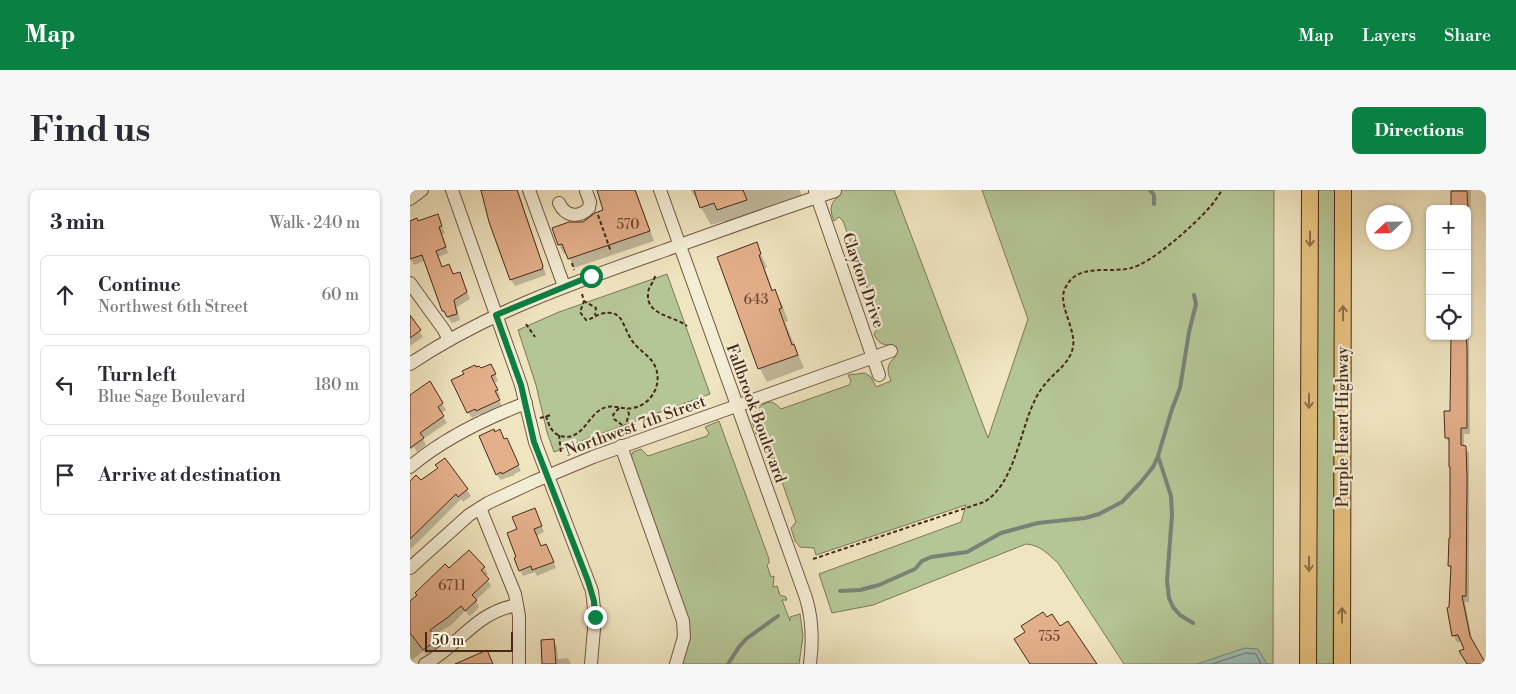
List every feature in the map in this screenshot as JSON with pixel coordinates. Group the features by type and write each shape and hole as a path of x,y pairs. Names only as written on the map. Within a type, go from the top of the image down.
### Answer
{"main road":[{"name":"Purple Heart Highway","path":"1308,664 1310,190"},
{"name":"Purple Heart Highway","path":"1342,664 1343,190"}],"street":[{"path":"410,199 422,190"},
{"path":"452,190 521,385 534,442 594,601 595,628 591,664"},
{"path":"529,190 564,286"},
{"name":"Fallbrook Boulevard","path":"660,190 806,598 812,627 812,649 809,664"},
{"path":"559,203 566,213 580,214 589,208 590,202 586,191"},
{"path":"410,364 449,340 496,315 564,286 680,245 816,193 835,191"},
{"name":"Clayton Drive","path":"816,193 880,375"},
{"path":"410,283 449,340"},
{"name":"Northwest 7th Street","path":"410,568 453,529 480,508 547,476 621,446 891,350"},
{"path":"410,467 436,446 450,438 526,403"},
{"path":"621,446 683,621 684,637 676,664"},
{"path":"480,508 515,594 519,616 519,664"},
{"path":"425,664 439,655 483,618 499,609 517,605"}],"path":[{"path":"813,558 984,502 995,494 1007,473 1037,397 1046,383 1071,354 1073,339 1064,291 1072,280 1084,272 1131,269 1146,262 1199,219 1222,190"},
{"path":"596,210 611,252"},
{"path":"655,276 648,289 647,296 652,308 657,312 680,320 688,326"},
{"path":"546,416 551,429 559,435 570,436 580,432 596,412 601,409 612,407 627,409 648,401 656,386 657,372 652,361 630,339 624,324 617,314 606,313 586,320 580,312 584,300 596,308 595,316"},
{"path":"526,324 535,337"},
{"path":"619,408 613,415 614,419 625,427 630,414 627,409"},
{"path":"540,418 550,415"},
{"path":"559,435 561,453"}],"green space":[{"path":"836,190 894,190 988,438 1028,319 982,190 1274,190 1273,664 1124,664 1058,563 1040,548 1026,544 873,605 832,613 819,574 961,522 966,505 816,555 814,548 800,547 795,541 791,528 796,522 765,433 762,429 756,434 752,422 754,414 759,407 766,403 774,403 781,409 849,385 851,381 848,375 865,373 871,377 876,387 891,381 888,368 895,357 891,345 881,343 874,334 880,324 843,221 839,217 834,221 831,211 832,205 838,197"},
{"path":"1318,190 1335,190 1333,664 1316,664"},
{"path":"667,274 710,394 554,452 547,432 536,385 518,330 559,312"},
{"path":"719,421 769,559 767,565 771,577 774,576 773,587 777,586 780,595 786,597 787,600 782,600 790,621 790,617 800,614 803,636 799,664 670,664 678,638 678,621 630,458 633,452 641,449 648,456 707,436 709,433 705,427"}],"water":[{"path":"1245,648 1258,649 1267,664 1197,664"}],"building":[{"path":"481,190 517,190 543,266 542,269 510,280 489,222"},
{"path":"597,190 635,190 650,231 568,259 562,244 558,245 552,228 569,222 583,222 595,213 603,210"},
{"path":"694,190 743,190 747,200 717,210 714,203 700,208"},
{"path":"1451,191 1467,191 1468,205 1451,205"},
{"path":"438,214 442,226 439,227 446,247 436,251 442,267 449,264 453,274 460,272 467,292 454,300 457,314 447,317 444,311 442,311 422,255 410,259 410,221 417,218 418,221"},
{"path":"757,242 761,254 759,255 772,291 775,289 782,308 779,309 792,345 794,344 798,355 758,369 717,257"},
{"path":"410,315 421,330 410,338"},
{"path":"1451,340 1466,340 1467,428 1461,428 1461,445 1466,446 1467,477 1466,596 1462,596 1470,636 1486,664 1467,664 1459,651 1464,649 1458,635 1452,636 1447,608 1449,607 1451,566 1448,566 1450,467 1449,438 1445,438 1444,411 1450,411"},
{"path":"491,364 496,374 491,376 498,390 495,391 500,400 467,413 451,380 464,374 462,371 475,365 481,368"},
{"path":"430,381 443,403 438,407 444,416 420,433 424,438 410,448 410,395"},
{"path":"494,429 495,432 500,429 504,439 507,438 519,465 496,475 479,436"},
{"path":"445,458 468,489 458,497 456,494 410,539 410,481 416,475 421,480 438,468 435,465"},
{"path":"535,508 542,526 534,529 541,546 546,544 554,562 532,570 531,566 519,571 507,533 517,529 512,517"},
{"path":"469,550 485,567 481,570 489,579 472,595 477,600 465,611 461,606 430,630 437,640 423,650 410,633 410,601 417,595 415,593 445,564 449,568"},
{"path":"1043,612 1047,617 1052,614 1060,626 1068,621 1097,664 1030,664 1014,639 1025,632 1021,626"},
{"path":"554,639 556,664 542,664 541,640"},
{"path":"487,650 493,664 455,664"}],"waterway":[{"path":"1150,190 1154,195 1154,204"},
{"path":"840,591 860,590 879,585 915,569 922,561 931,557 967,552 1001,533 1038,523 1085,518 1099,514 1122,502 1153,467 1158,456 1180,388 1189,332 1196,304 1194,295"},
{"path":"1158,456 1171,496 1172,515 1167,581 1169,598 1173,607 1180,615 1193,623"},
{"path":"728,664 746,639 778,616"}],"route":[{"path":"591,276 496,315 521,385 534,442 588,581 594,601 595,617"}]}
